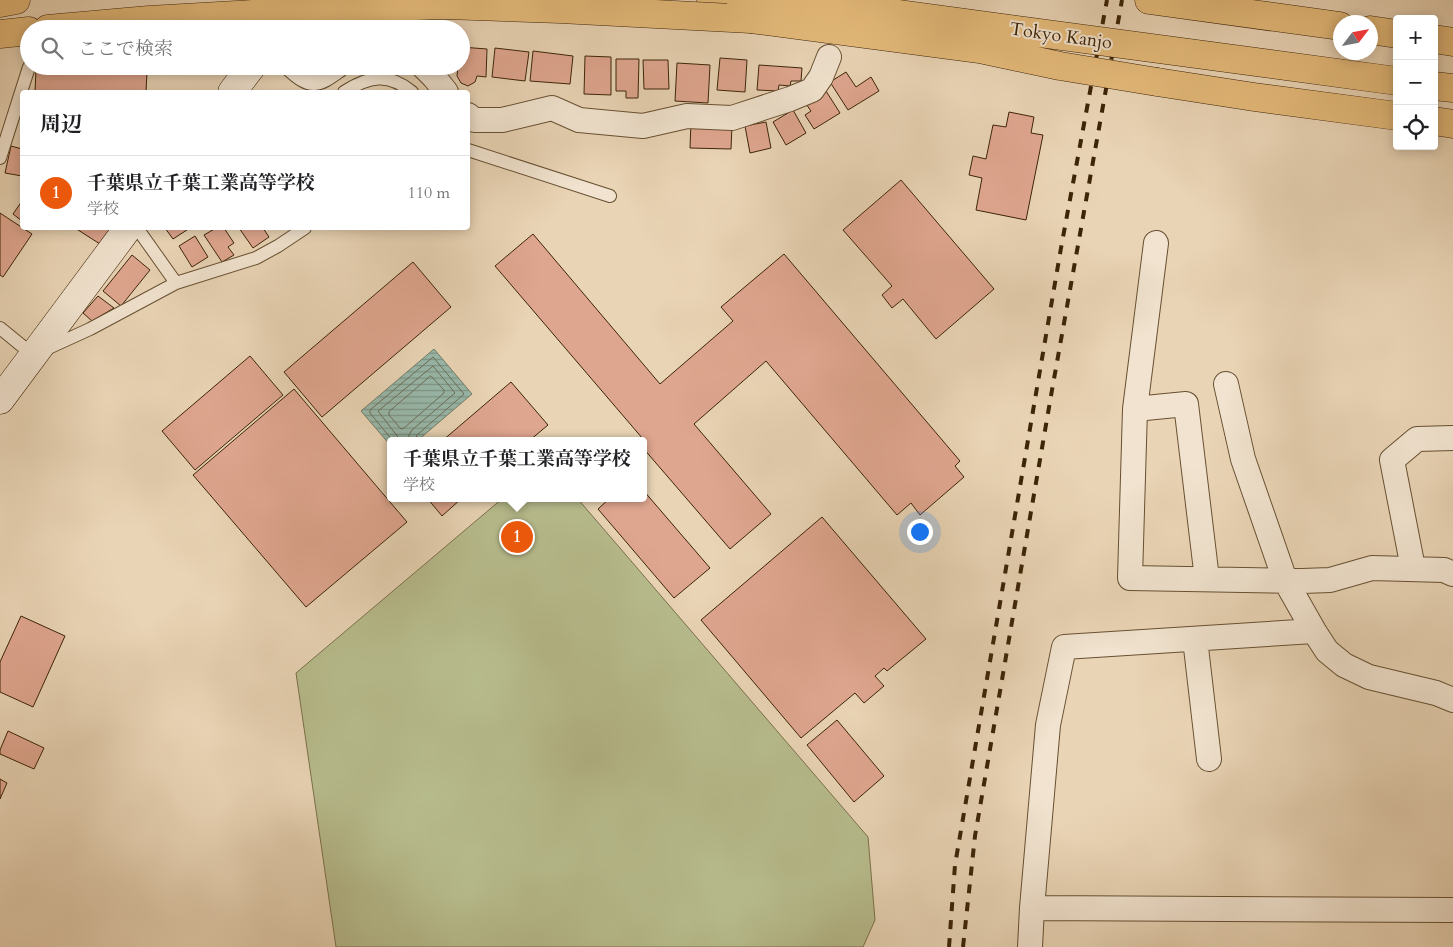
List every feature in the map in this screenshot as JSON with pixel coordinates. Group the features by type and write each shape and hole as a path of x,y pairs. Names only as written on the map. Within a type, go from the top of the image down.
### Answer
{"highway":[{"path":"0,3 16,0"},
{"path":"560,9 591,0"},
{"path":"711,0 752,19"},
{"name":"Tokyo Kanjo","path":"725,0 854,8 1393,80"},
{"path":"1149,0 1333,25"},
{"path":"149,20 351,8 446,5 752,19 980,49 1060,66 1157,82 1393,115"},
{"path":"1378,31 1393,33"},
{"path":"0,34 20,32"},
{"path":"1438,40 1453,42"},
{"path":"1438,86 1453,88"},
{"path":"1438,122 1453,124"}],"street":[{"path":"470,117 474,120 502,120 552,108 579,120 643,126 687,116 732,118 812,90 822,77 829,57"},
{"path":"234,90 245,75"},
{"path":"304,75 307,78 320,78 324,75"},
{"path":"432,75 444,90"},
{"path":"0,400 127,230"},
{"path":"1156,243 1136,409 1130,578 1330,580 1372,568 1444,570 1453,574"},
{"path":"1226,384 1243,459 1285,580 1314,632 1327,651 1344,665 1369,677 1436,693 1453,700"},
{"path":"1136,409 1186,404 1207,579"},
{"path":"1413,568 1392,460 1417,439 1453,438"},
{"path":"1030,947 1048,726 1064,648 1314,632"},
{"path":"1195,639 1209,759"},
{"path":"1032,908 1453,910"}],"lane":[{"path":"22,90 26,75"},
{"path":"348,90 368,80 382,78 393,80 409,90"},
{"path":"0,158 20,95"},
{"path":"470,151 610,196"},
{"path":"138,230 176,284"},
{"path":"0,328 33,355 90,329 176,284 256,258 302,230"}],"green space":[{"path":"498,502 580,502 868,837 875,920 863,947 336,947 296,673"}],"water":[{"path":"434,349 472,394 422,437 387,437 387,441 361,411"}],"building":[{"path":"470,48 487,49 486,77 477,76 475,82 468,86 461,83 457,76 470,75"},
{"path":"495,48 529,52 525,81 492,77"},
{"path":"533,51 573,56 570,84 530,81"},
{"path":"585,56 611,57 611,95 584,94"},
{"path":"720,58 747,60 745,92 717,90"},
{"path":"616,59 639,59 638,98 626,98 626,91 616,91"},
{"path":"643,60 668,60 669,89 644,89"},
{"path":"677,63 710,65 708,103 675,101"},
{"path":"759,65 802,68 801,81 791,81 790,86 779,85 778,91 757,90"},
{"path":"846,72 856,87 871,77 879,91 848,110 830,82"},
{"path":"36,75 147,75 146,90 35,90"},
{"path":"826,91 840,113 814,129 805,115 811,111 806,104"},
{"path":"793,110 806,133 786,145 773,122"},
{"path":"1009,112 1034,117 1031,133 1043,135 1026,220 976,210 982,178 969,175 973,156 986,159 993,125 1006,127"},
{"path":"691,122 732,124 731,149 690,148"},
{"path":"766,122 771,148 750,153 745,126"},
{"path":"11,146 20,148 20,176 5,173"},
{"path":"901,180 994,289 936,339 903,299 892,308 882,295 892,286 843,230"},
{"path":"20,204 20,219 13,214"},
{"path":"0,213 20,226 20,230 26,230 32,234 3,277 0,275"},
{"path":"78,230 110,230 100,244"},
{"path":"166,230 187,230 173,239"},
{"path":"213,230 225,230 234,243 228,247 234,255 222,262 204,235"},
{"path":"240,230 264,230 269,237 253,248"},
{"path":"533,234 660,384 733,321 721,307 784,254 960,461 955,466 964,477 920,515 911,503 897,515 766,361 694,424 771,514 730,549 647,453 647,437 641,437 495,266"},
{"path":"195,236 208,257 192,267 179,246"},
{"path":"132,255 150,270 121,306 103,291"},
{"path":"413,262 451,307 322,417 284,372"},
{"path":"98,296 114,308 92,321 83,313"},
{"path":"250,356 283,395 195,470 162,431"},
{"path":"511,382 548,425 534,437 447,437"},
{"path":"294,389 387,498 387,502 390,502 407,522 306,607 193,475"},
{"path":"647,495 710,568 674,598 598,509 606,502 647,502"},
{"path":"430,502 458,502 442,516"},
{"path":"822,517 926,639 887,671 884,668 875,676 884,686 864,703 855,693 801,738 701,620"},
{"path":"21,616 65,636 33,707 0,692 0,662"},
{"path":"837,720 884,776 854,802 807,745"},
{"path":"8,731 44,748 34,769 0,754"},
{"path":"0,779 7,783 0,799"}],"railway":[{"path":"949,947 955,865 1061,248 1107,0"},
{"path":"963,947 975,836 1122,0"}],"place":[{"name":"千葉県立千葉工業高等学校","path":"517,537"}]}
